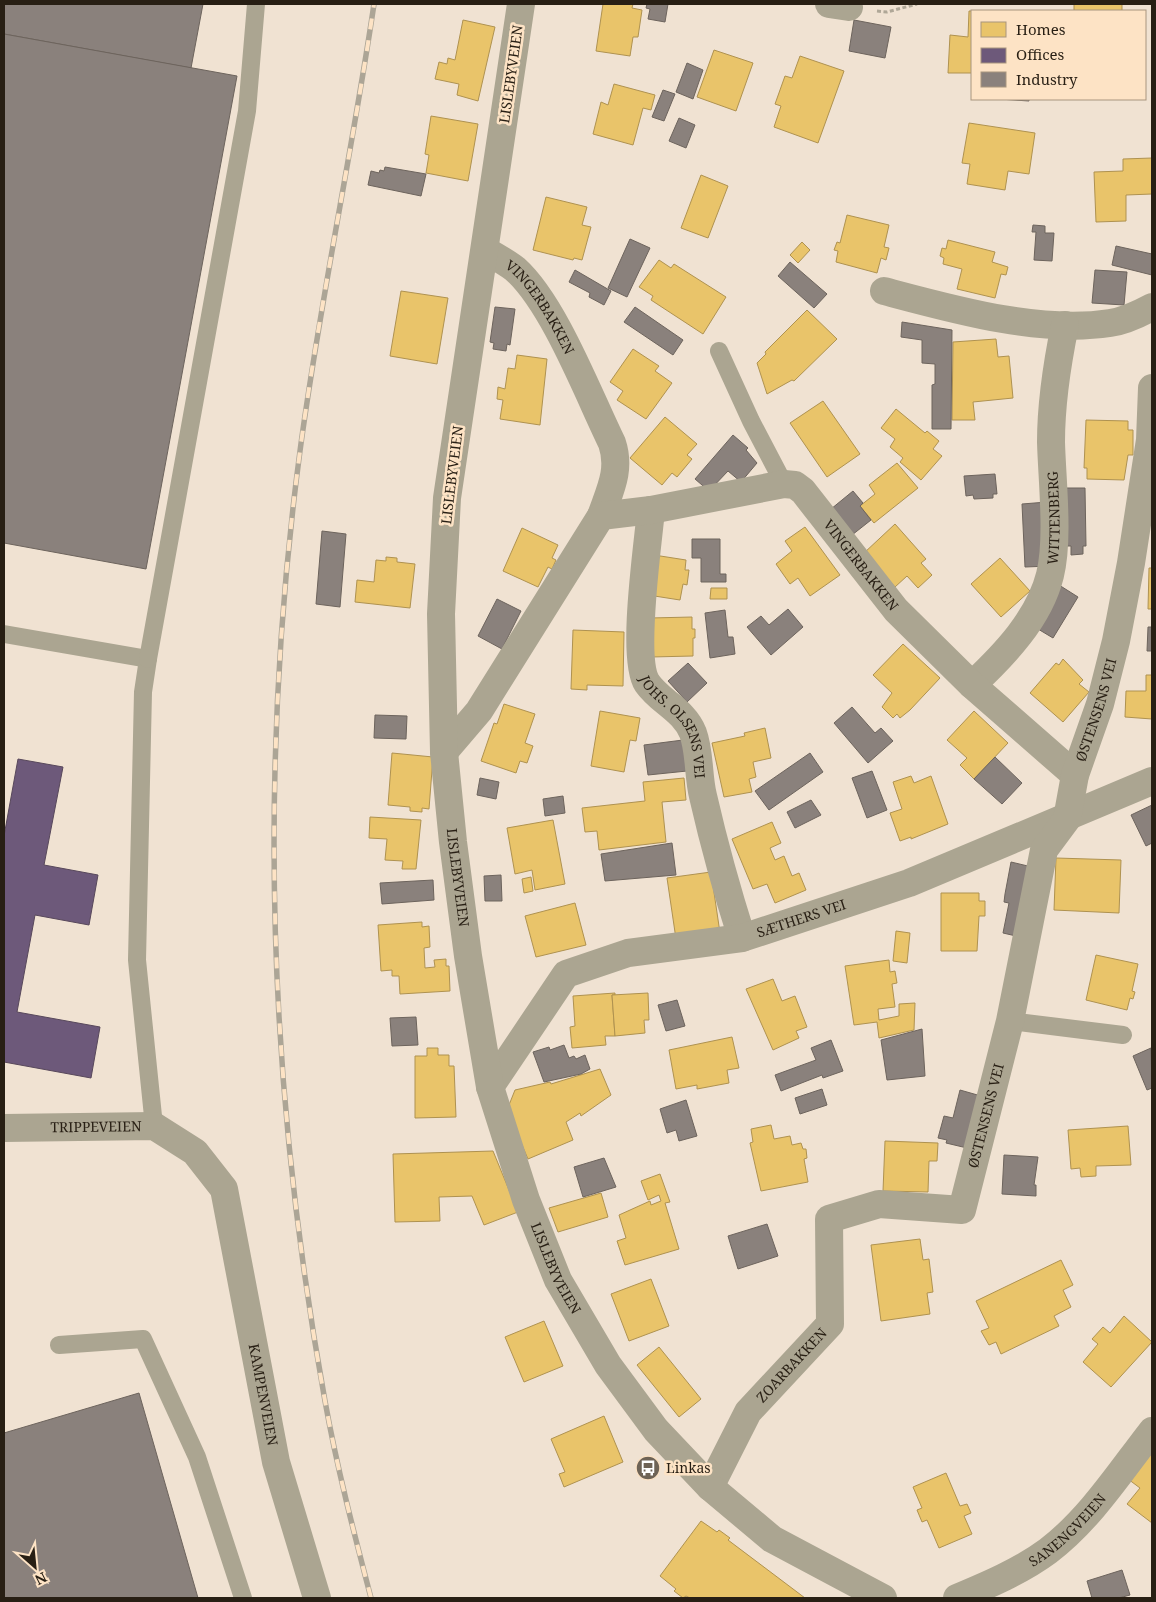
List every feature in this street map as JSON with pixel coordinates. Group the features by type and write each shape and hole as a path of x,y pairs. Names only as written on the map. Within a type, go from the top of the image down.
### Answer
{"street":[{"name":"LISLEBYVEIEN","path":"521,4 486,250 447,498 441,614 444,752 453,842 465,937 490,1086 526,1200 558,1280 608,1365 656,1430 710,1487 772,1539 883,1598"},
{"name":"VINGERBAKKEN","path":"444,752 479,711 601,516 615,475 617,458 612,443 552,320 535,292 514,269 486,250"},
{"path":"884,291 966,312 1012,320 1065,325 1111,323 1152,307"},
{"name":"WITTENBERG","path":"972,685 997,662 1021,633 1041,600 1050,576 1054,555 1051,439 1053,384 1065,325"},
{"name":"ØSTENSENS VEI","path":"962,1210 1010,1021 1044,850 1067,819 1076,775 1100,704 1116,641 1131,563 1150,440 1152,388"},
{"name":"VINGERBAKKEN","path":"784,484 795,485 803,491 896,610 972,685 1076,775"},
{"path":"601,516 651,510 784,484"},
{"name":"JOHS. OLSENS VEI","path":"651,510 642,596 642,671 647,683 683,716 693,734 702,794 718,858 742,938"},
{"name":"SÆTHERS VEI","path":"490,1086 566,974 628,953 742,938 908,883 1067,819 1152,781"},
{"name":"TRIPPEVEIEN","path":"4,1128 154,1126 195,1152 224,1188"},
{"name":"KAMPENVEIEN","path":"224,1188 276,1462 317,1598"},
{"name":"ZOARBAKKEN","path":"710,1487 748,1412 830,1324 829,1219 879,1204 962,1210"},
{"name":"SANENGVEIEN","path":"957,1598 994,1582 1048,1551 1090,1512 1152,1431"}],"lane":[{"path":"154,1126 137,960 143,692 247,111 256,4"},
{"path":"719,351 746,412 784,484"},
{"path":"4,634 148,659"},
{"path":"1010,1021 1123,1034"},
{"path":"59,1345 143,1339 197,1457 243,1598"}],"path":[{"path":"839,6 887,12 917,4"}],"building: Homes":[{"path":"603,4 633,4 632,8 642,10 638,37 633,37 630,56 596,51"},
{"path":"1074,4 1122,4 1122,10 1074,10"},
{"path":"969,11 971,11 971,73 948,73 950,35 968,37"},
{"path":"463,20 495,27 478,101 457,95 459,84 435,79 439,62 447,64 448,58 455,60"},
{"path":"714,50 753,63 736,111 697,97"},
{"path":"800,56 844,71 818,143 774,127 781,106 775,104 785,76 792,78"},
{"path":"614,84 655,95 651,110 643,108 633,145 593,134 601,102 608,105"},
{"path":"431,116 478,124 468,181 426,173 429,155 425,154"},
{"path":"969,123 1035,133 1029,174 1008,171 1005,190 967,184 970,164 962,163"},
{"path":"1152,158 1152,194 1126,195 1126,221 1096,222 1094,172 1123,171 1123,159"},
{"path":"701,175 728,186 708,238 681,228"},
{"path":"546,197 587,207 582,225 591,227 582,260 574,258 573,260 533,250"},
{"path":"847,215 889,225 884,247 889,248 886,260 881,258 877,273 836,262 838,251 834,250 837,242 840,243"},
{"path":"948,240 995,252 992,262 1008,267 1006,275 1001,274 995,298 957,289 962,269 943,264 944,258 940,256 942,248 946,249"},
{"path":"802,242 810,250 798,263 790,255"},
{"path":"659,260 671,268 674,264 726,297 703,334 651,300 653,296 639,287"},
{"path":"401,291 448,298 437,364 390,356"},
{"path":"807,310 837,339 794,381 792,380 767,394 757,363 766,354 765,352"},
{"path":"996,339 998,357 1009,356 1013,398 973,402 975,420 952,420 953,342"},
{"path":"633,349 659,366 655,371 672,383 646,419 617,400 623,391 610,382"},
{"path":"517,355 547,359 540,425 500,419 503,400 497,399 498,387 505,389 508,368 515,369"},
{"path":"823,401 860,454 827,477 790,423"},
{"path":"896,409 925,433 927,431 939,441 933,449 942,456 921,480 900,462 903,458 890,447 895,439 881,428"},
{"path":"665,417 697,444 687,455 692,459 677,477 672,473 662,485 630,458"},
{"path":"1086,420 1128,421 1128,430 1133,430 1133,455 1128,455 1124,480 1087,479 1087,468 1084,468"},
{"path":"897,463 918,488 874,523 860,506 875,494 869,485"},
{"path":"895,524 926,559 921,563 932,575 918,588 907,576 895,587 864,553"},
{"path":"805,527 840,575 810,596 798,578 790,584 776,564 792,551 785,541"},
{"path":"522,528 558,545 552,558 556,560 552,569 548,567 538,587 503,571"},
{"path":"654,555 686,560 685,570 689,570 687,585 683,584 680,600 648,595"},
{"path":"386,557 397,558 397,562 415,564 410,608 355,602 357,580 374,582 376,560 386,561"},
{"path":"1000,558 1030,591 1001,617 971,584"},
{"path":"1149,568 1152,568 1152,609 1148,609"},
{"path":"711,588 727,588 727,599 710,599"},
{"path":"692,617 692,629 695,629 693,656 651,657 650,618"},
{"path":"573,630 624,632 623,686 587,685 587,690 571,689"},
{"path":"903,644 940,678 910,710 900,718 897,714 893,718 882,707 892,693 873,675"},
{"path":"1063,659 1083,680 1079,684 1089,692 1063,722 1030,693 1056,663 1059,665"},
{"path":"1146,675 1152,675 1152,719 1125,717 1126,691 1146,691"},
{"path":"504,704 535,714 525,743 533,746 527,763 520,761 516,773 481,761 494,723 497,724"},
{"path":"600,711 640,718 636,741 630,740 624,772 591,766"},
{"path":"974,711 1008,743 974,779 960,765 967,758 947,740"},
{"path":"765,728 771,758 753,762 756,777 749,779 752,792 724,797 712,743 745,736 744,733"},
{"path":"392,753 433,757 429,809 422,808 422,812 410,811 410,807 388,805"},
{"path":"911,776 914,783 931,776 948,824 911,839 911,837 900,841 890,813 902,809 893,782"},
{"path":"684,778 686,800 662,802 666,842 599,850 597,831 585,832 582,808 645,801 643,782"},
{"path":"370,817 421,820 416,869 402,869 403,861 385,860 387,839 369,838"},
{"path":"553,820 565,884 535,890 532,870 515,874 507,828"},
{"path":"772,822 781,843 770,848 775,860 784,856 792,876 799,873 806,890 775,903 767,884 753,889 732,839"},
{"path":"1056,858 1121,860 1119,913 1054,910"},
{"path":"711,872 720,933 676,939 667,878"},
{"path":"531,877 533,891 524,893 522,879"},
{"path":"941,893 979,893 979,901 985,901 985,916 979,916 977,951 941,951"},
{"path":"575,903 586,945 536,957 525,916"},
{"path":"422,922 422,927 429,926 430,947 424,948 425,968 435,967 434,960 446,959 446,966 449,966 450,991 400,994 399,976 392,976 392,970 381,971 378,925"},
{"path":"896,931 910,933 907,963 893,961"},
{"path":"1096,955 1138,964 1132,991 1135,992 1133,999 1130,998 1127,1010 1086,1000"},
{"path":"889,960 890,972 895,971 897,983 892,984 895,1007 878,1009 879,1020 899,1016 899,1004 915,1003 914,1030 879,1038 877,1022 854,1025 845,966"},
{"path":"773,979 782,1001 795,996 807,1027 796,1031 799,1038 773,1050 746,989"},
{"path":"615,993 615,995 612,995 615,1036 605,1036 606,1045 572,1048 570,1027 575,1026 573,996"},
{"path":"648,993 649,1020 644,1020 645,1033 615,1036 612,995"},
{"path":"732,1037 739,1068 727,1070 729,1083 697,1089 697,1085 676,1089 669,1050"},
{"path":"427,1048 438,1048 438,1055 449,1055 449,1066 454,1066 456,1117 415,1118 415,1056 427,1056"},
{"path":"600,1069 611,1095 581,1116 580,1113 566,1122 573,1140 528,1159 507,1110 515,1090 550,1082 551,1084"},
{"path":"771,1125 774,1139 790,1136 792,1145 801,1143 803,1149 806,1149 807,1158 804,1159 808,1182 761,1191 750,1143 753,1142 751,1129"},
{"path":"1128,1126 1131,1165 1096,1166 1096,1176 1081,1177 1080,1168 1071,1169 1068,1130"},
{"path":"885,1141 938,1143 937,1161 929,1161 928,1192 883,1191"},
{"path":"493,1151 518,1212 484,1225 472,1196 439,1197 440,1221 395,1222 393,1154"},
{"path":"660,1174 670,1202 665,1203 679,1249 625,1265 617,1241 626,1238 619,1215 650,1201 651,1205 661,1201 659,1195 648,1200 641,1181"},
{"path":"601,1193 608,1217 558,1232 549,1208"},
{"path":"920,1239 923,1260 929,1259 933,1292 927,1293 930,1314 881,1321 871,1245"},
{"path":"1061,1260 1073,1285 1063,1290 1071,1307 1054,1316 1059,1326 1001,1354 996,1342 989,1345 981,1331 989,1328 976,1301"},
{"path":"651,1279 669,1326 629,1341 611,1294"},
{"path":"1124,1316 1152,1342 1111,1387 1083,1362 1098,1344 1092,1339 1103,1327 1110,1333"},
{"path":"544,1321 563,1366 524,1382 505,1337"},
{"path":"659,1347 701,1399 679,1417 637,1365"},
{"path":"604,1416 623,1462 564,1487 559,1474 565,1472 551,1439"},
{"path":"1152,1441 1152,1523 1127,1504 1140,1488 1124,1476"},
{"path":"946,1473 960,1506 967,1504 971,1513 964,1516 972,1534 939,1548 927,1520 922,1522 917,1510 922,1508 913,1487"},
{"path":"701,1521 730,1538 728,1540 805,1598 690,1598 686,1596 683,1598 674,1591 676,1589 660,1576"}],"building: Offices":[{"path":"18,759 63,767 44,865 98,875 89,925 35,915 17,1012 100,1027 91,1078 4,1062 4,836"}],"building: Industry":[{"path":"4,4 203,4 191,68 4,34"},
{"path":"647,4 668,4 665,22 648,19 650,9 646,8"},
{"path":"854,20 891,27 885,58 849,51"},
{"path":"4,34 237,76 146,569 4,543"},
{"path":"687,63 703,70 693,99 676,92"},
{"path":"663,90 675,94 664,121 652,117"},
{"path":"679,118 695,125 686,148 669,141"},
{"path":"385,167 426,174 421,196 368,185 371,171 379,173 380,170 384,171"},
{"path":"1033,225 1045,226 1045,233 1054,233 1052,261 1034,260 1036,232 1032,232"},
{"path":"630,239 650,248 627,297 608,288"},
{"path":"1116,246 1152,254 1152,275 1112,265"},
{"path":"790,262 827,294 814,308 778,276"},
{"path":"575,270 611,291 604,305 589,297 590,293 569,282"},
{"path":"1095,270 1127,272 1124,305 1092,303"},
{"path":"495,307 515,309 510,345 507,344 506,351 493,349 494,343 490,342"},
{"path":"635,307 683,340 673,355 624,322"},
{"path":"902,322 952,330 951,429 932,429 932,385 935,384 935,364 922,363 922,340 901,337"},
{"path":"733,435 748,448 746,450 757,463 741,482 728,471 709,491 695,479"},
{"path":"995,474 997,494 993,494 993,498 974,499 973,495 966,496 964,476"},
{"path":"1060,488 1085,488 1086,546 1083,546 1083,554 1071,555 1071,546 1061,546"},
{"path":"853,491 863,503 860,506 871,520 852,535 831,509"},
{"path":"1047,502 1050,566 1025,567 1022,504"},
{"path":"322,531 346,534 340,607 316,604"},
{"path":"692,539 720,539 720,574 726,574 726,582 701,582 701,558 692,558"},
{"path":"1059,585 1078,597 1053,638 1033,626"},
{"path":"497,599 521,611 502,649 478,636"},
{"path":"788,609 803,627 771,655 747,627 761,616 769,625"},
{"path":"725,610 728,637 733,637 735,654 710,658 705,613"},
{"path":"1148,627 1152,627 1152,651 1147,651"},
{"path":"688,663 707,683 687,702 668,681"},
{"path":"852,707 875,733 881,728 893,741 868,763 834,723"},
{"path":"375,715 407,716 406,739 374,738"},
{"path":"683,740 687,771 648,775 644,745"},
{"path":"810,753 823,772 769,810 755,791"},
{"path":"995,757 1022,783 1002,804 974,779"},
{"path":"872,771 887,810 867,818 852,778"},
{"path":"480,778 499,782 496,799 477,795"},
{"path":"563,796 565,813 545,816 543,799"},
{"path":"811,800 821,815 795,828 787,812"},
{"path":"1152,805 1152,843 1146,846 1131,815"},
{"path":"672,843 676,875 605,881 601,854"},
{"path":"1011,862 1032,867 1016,936 1003,933 1009,903 1004,902"},
{"path":"501,875 502,901 485,901 484,876"},
{"path":"433,880 434,900 382,904 380,883"},
{"path":"677,1000 685,1026 666,1031 658,1005"},
{"path":"416,1017 418,1045 392,1046 390,1018"},
{"path":"922,1029 925,1076 887,1080 881,1040"},
{"path":"831,1040 843,1071 823,1078 822,1075 781,1091 775,1075 816,1060 811,1048"},
{"path":"564,1045 569,1058 574,1056 576,1059 585,1055 590,1069 581,1074 544,1082 533,1052 549,1047 550,1050"},
{"path":"1151,1048 1152,1088 1147,1090 1133,1056"},
{"path":"822,1089 827,1105 800,1114 795,1098"},
{"path":"960,1090 981,1096 967,1148 946,1143 947,1140 938,1138 944,1116 953,1118"},
{"path":"686,1100 697,1136 679,1141 676,1130 667,1133 660,1109"},
{"path":"1004,1155 1038,1157 1034,1185 1036,1185 1036,1196 1002,1194"},
{"path":"604,1158 616,1187 583,1197 574,1167"},
{"path":"767,1224 778,1256 738,1269 728,1236"},
{"path":"139,1393 198,1598 4,1598 4,1433"},
{"path":"1122,1570 1130,1595 1119,1598 1092,1598 1087,1581"}],"railway":[{"path":"371,1598 340,1476 325,1401 306,1283 291,1165 281,1046 275,927 274,808 278,689 287,570 300,451 317,339 374,4"}],"place":[{"name":"Linkas","path":"648,1468"}]}
